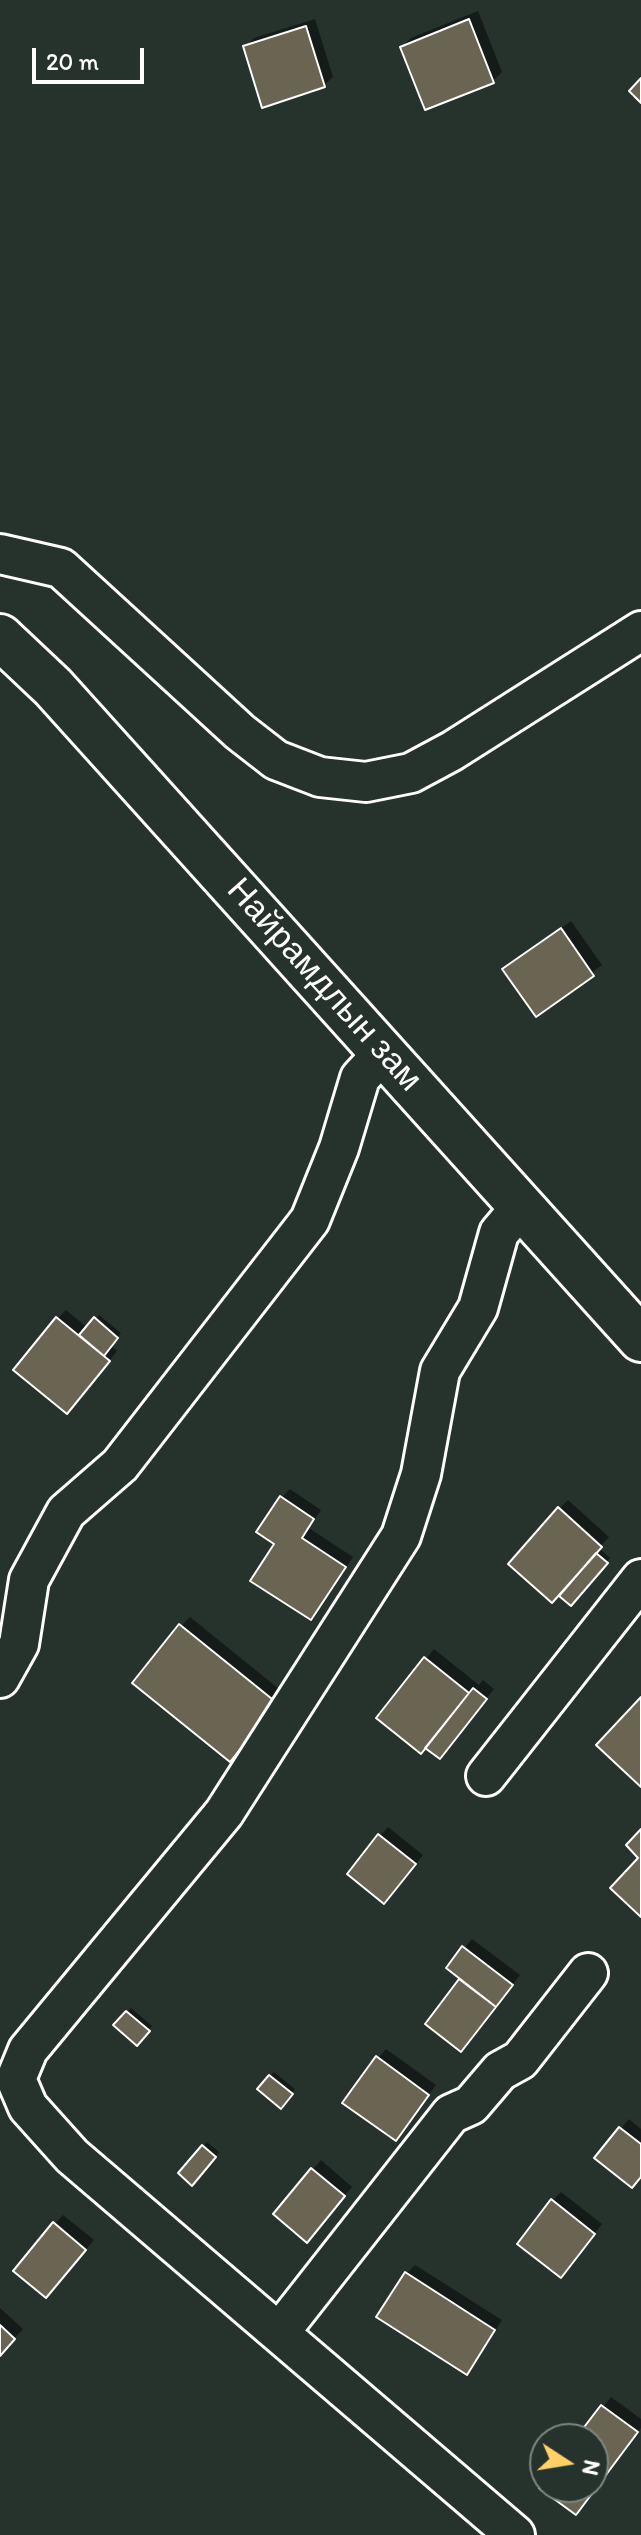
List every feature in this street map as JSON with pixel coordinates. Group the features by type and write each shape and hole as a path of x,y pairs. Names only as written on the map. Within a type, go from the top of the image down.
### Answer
{"main road":[{"name":"Найрамдлын зам","path":"0,637 53,687 641,1339"}],"street":[{"path":"0,554 61,568 240,732 276,760 320,777 366,782 411,773 452,751 641,631"},
{"path":"0,1678 19,1644 29,1580 66,1512 120,1465 310,1220 339,1148 360,1078 382,1054"},
{"path":"515,2535 72,2156 28,2107 16,2079 28,2050 224,1813 401,1536 421,1474 440,1371 478,1308 499,1233 521,1207"},
{"path":"486,1776 641,1579"},
{"path":"279,2333 451,2114 471,2105 500,2071 520,2060 588,1973"}],"building":[{"path":"469,19 494,83 425,110 400,47"},
{"path":"306,26 325,87 262,108 243,46"},
{"path":"641,78 641,103 629,91"},
{"path":"561,928 594,976 536,1017 502,969"},
{"path":"56,1317 110,1361 67,1414 13,1370"},
{"path":"94,1317 118,1338 104,1356 79,1335"},
{"path":"280,1496 314,1519 302,1538 346,1567 311,1620 250,1581 274,1544 256,1532"},
{"path":"558,1507 602,1547 552,1603 508,1564"},
{"path":"596,1553 608,1563 571,1606 559,1596"},
{"path":"179,1624 277,1703 230,1762 132,1683"},
{"path":"424,1657 469,1693 421,1754 376,1718"},
{"path":"473,1688 487,1699 440,1759 425,1748"},
{"path":"641,1697 641,1787 596,1745"},
{"path":"641,1829 641,1917 610,1888 638,1858 626,1845"},
{"path":"378,1834 416,1864 384,1904 347,1874"},
{"path":"462,1946 513,1985 496,2007 446,1968"},
{"path":"459,1979 496,2007 461,2052 425,2024"},
{"path":"126,2011 150,2031 137,2046 113,2025"},
{"path":"376,2056 429,2095 396,2141 342,2103"},
{"path":"269,2075 293,2094 281,2109 257,2089"},
{"path":"619,2127 641,2144 641,2177 632,2188 594,2158"},
{"path":"202,2145 216,2157 192,2186 178,2173"},
{"path":"311,2168 345,2196 307,2243 273,2214"},
{"path":"551,2199 595,2234 561,2278 517,2244"},
{"path":"53,2222 86,2250 46,2298 13,2271"},
{"path":"405,2272 495,2330 467,2375 376,2317"},
{"path":"0,2325 15,2339 0,2356"},
{"path":"601,2405 638,2432 609,2471 609,2423 587,2423"},
{"path":"560,2503 585,2503 576,2515"}]}
